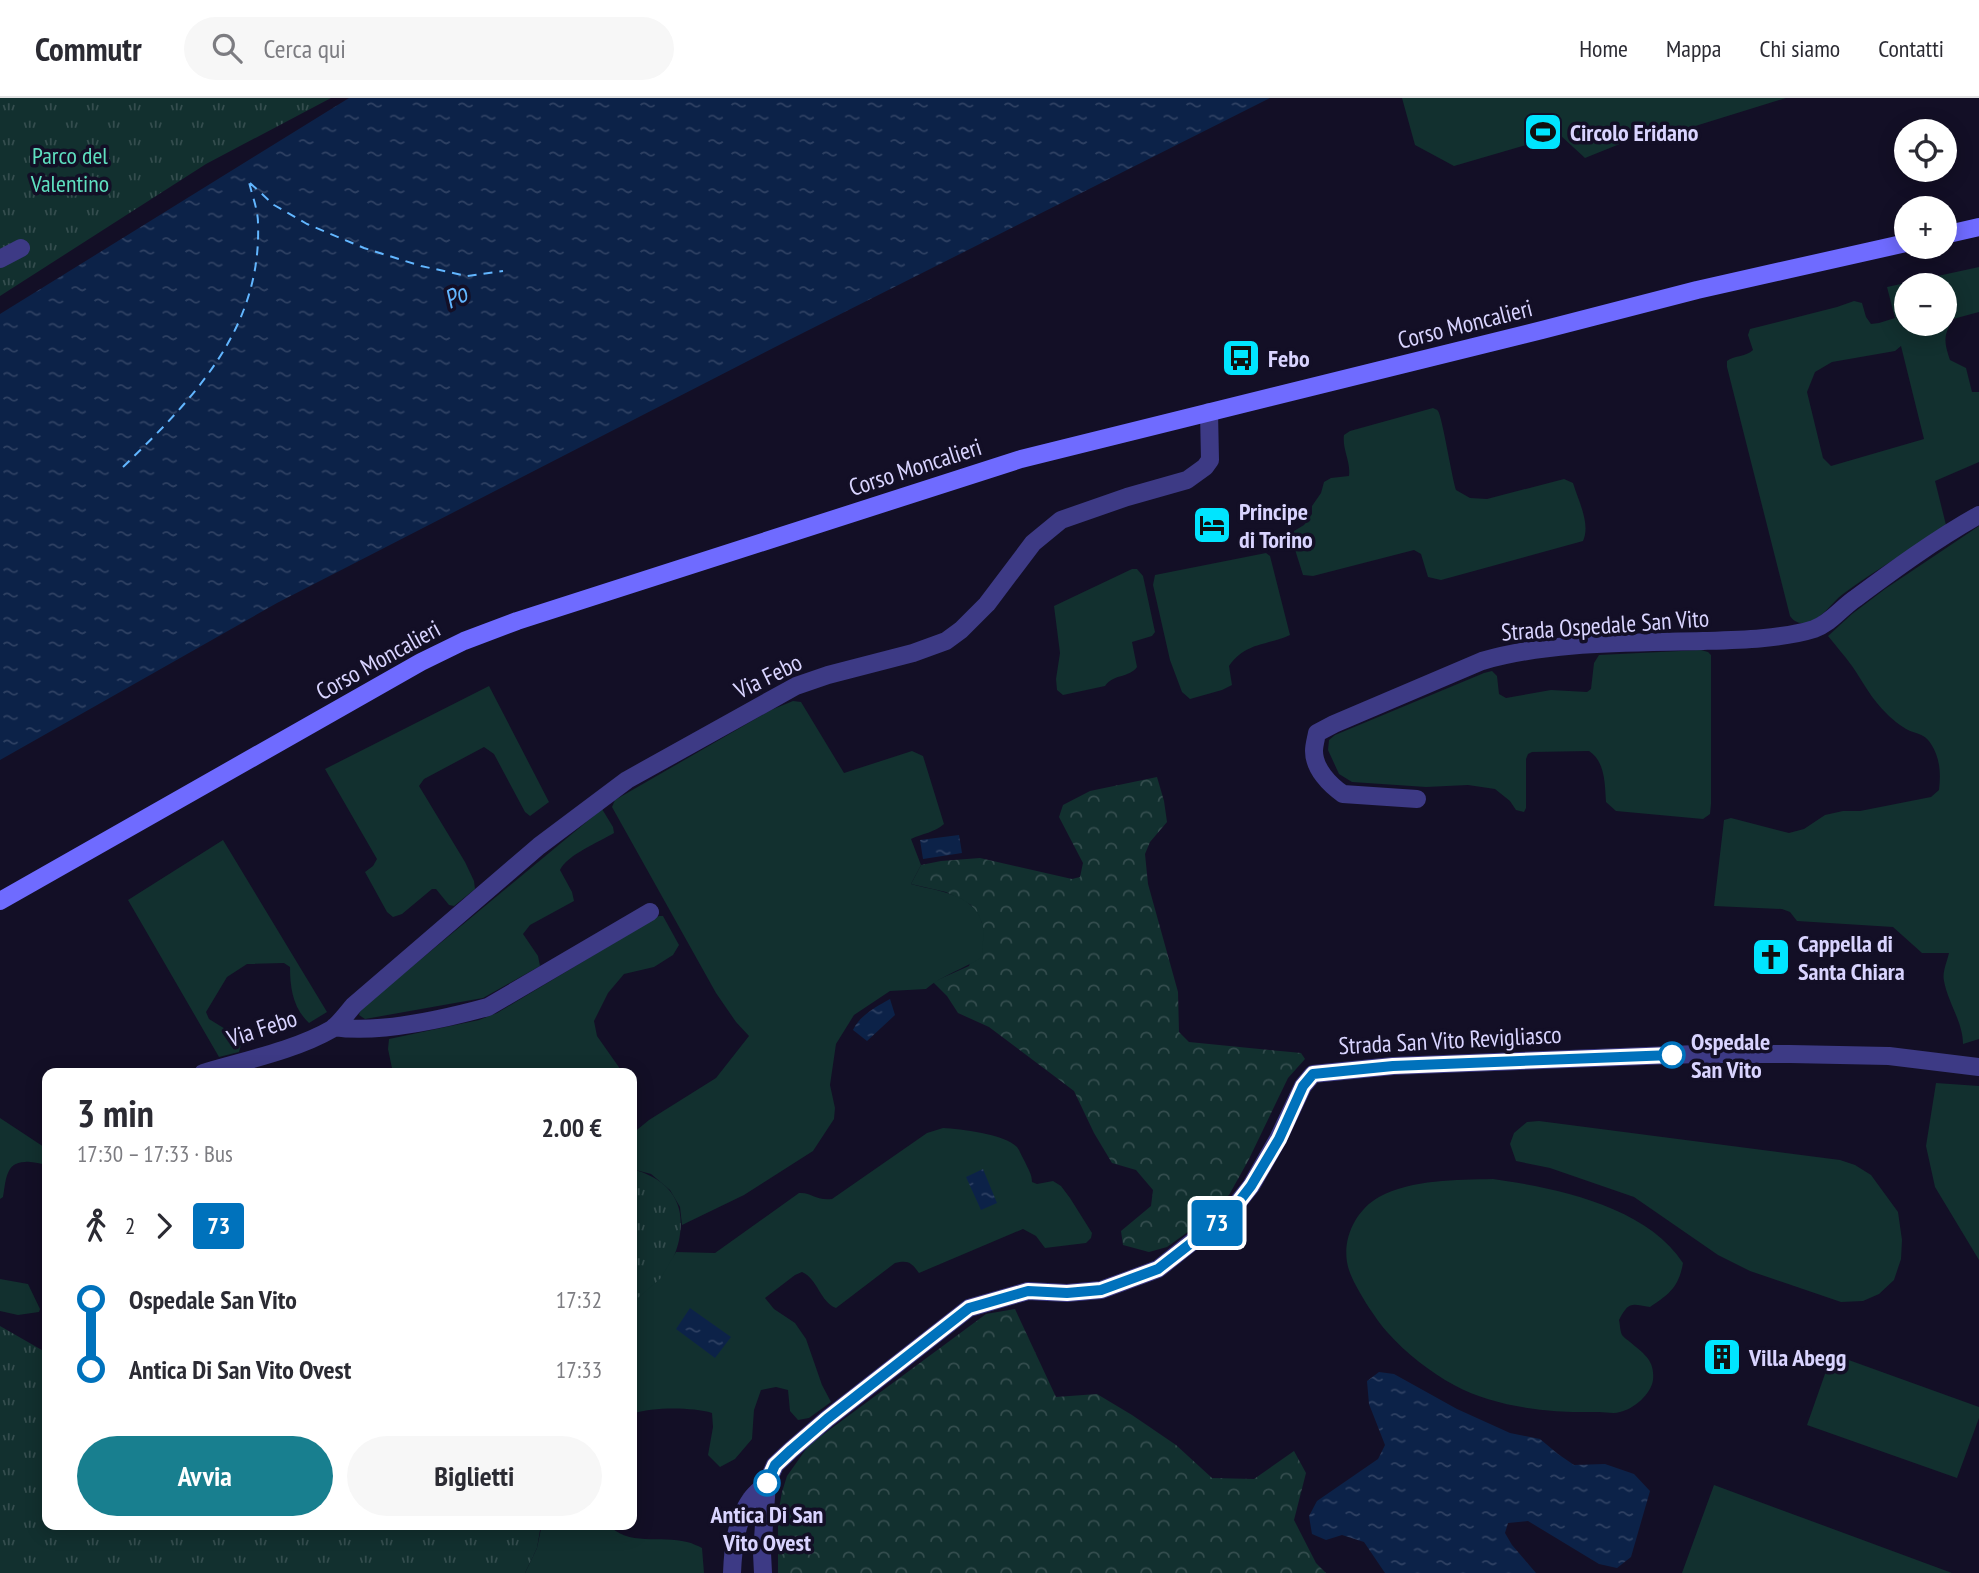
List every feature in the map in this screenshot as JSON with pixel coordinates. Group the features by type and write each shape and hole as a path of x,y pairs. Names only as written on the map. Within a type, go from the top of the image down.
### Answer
{"main road":[{"path":"1957,232 1979,227"},
{"name":"Corso Moncalieri","path":"0,901 421,662 464,641 543,612 1021,459 1697,289 1894,246"}],"street":[{"path":"0,259 22,248"},
{"name":"Via Febo","path":"220,1068 298,1044 334,1027 354,1005 539,846 627,780 796,686 914,653 946,641 987,604 1033,543 1061,520 1187,480 1205,467 1210,460 1209,412"},
{"name":"Strada Ospedale San Vito","path":"1417,800 1343,794 1333,788 1324,777 1314,754 1317,733 1482,660 1503,654 1597,645 1744,640 1805,632 1829,622 1865,591 1979,515"},
{"name":"Via Febo","path":"334,1027 350,1030 381,1028 459,1015 488,1007 650,912"},
{"name":"Strada San Vito Revigliasco","path":"763,1573 767,1483 775,1465 791,1450 969,1308 1028,1291 1067,1293 1101,1290 1158,1269 1231,1212 1251,1186 1279,1139 1303,1086 1313,1074 1393,1066 1685,1055 1889,1056 1979,1067"},
{"path":"732,1573 734,1545 743,1516 751,1498 767,1483"}],"green space":[{"name":"Parco del Valentino","path":"0,98 331,98 206,164 0,296"},
{"path":"1402,98 1786,98 1676,132 1647,133 1585,158 1560,135 1454,166 1415,145"},
{"path":"1979,267 1979,312 1957,318 1957,273 1951,273"},
{"path":"1894,285 1894,314 1887,287"},
{"path":"1854,301 1862,303 1871,324 1894,318 1894,336 1946,336 1950,360 1966,368 1972,392 1979,392 1979,462 1935,481 1946,525 1843,594 1819,617 1806,623 1798,622 1790,616 1727,361 1753,350 1748,335 1750,329","holes":["1901,346 1924,439 1831,466 1823,458 1807,392 1815,372 1832,362 1895,351"]},
{"path":"1433,408 1438,410 1440,415 1456,490 1470,498 1487,499 1564,479 1573,483 1583,512 1586,527 1583,541 1441,580 1428,577 1421,554 1414,550 1313,576 1303,575 1292,540 1294,531 1304,525 1312,514 1312,506 1321,493 1324,482 1331,478 1349,476 1344,435"},
{"path":"1979,526 1979,1039 1963,1044 1961,1028 1944,981 1949,953 1922,953 1893,927 1797,921 1790,912 1782,909 1714,906 1724,820 1731,818 1789,833 1804,829 1825,815 1931,797 1939,790 1938,760 1929,741 1899,724 1882,709 1828,636 1885,589"},
{"path":"1266,553 1270,556 1290,635 1249,649 1236,658 1229,666 1232,685 1190,699 1182,692 1170,660 1153,585 1155,575"},
{"path":"1137,569 1143,576 1155,632 1152,636 1132,642 1137,667 1105,686 1063,695 1057,690 1060,653 1054,606"},
{"path":"1701,650 1711,655 1711,804 1710,814 1703,819 1616,811 1606,802 1601,767 1589,751 1528,754 1524,812 1516,810 1510,801 1495,789 1468,785 1426,787 1352,782 1339,774 1328,750 1329,740 1335,735 1484,673 1492,671 1497,676 1499,694 1506,698 1551,690 1587,692 1591,689 1594,663 1599,655"},
{"path":"489,686 549,802 530,816 525,812 494,754 484,747 424,779 419,786 465,862 475,889 454,906 449,905 436,889 432,889 402,914 393,917 387,912 365,872 377,859 325,769"},
{"path":"793,701 801,702 844,773 912,751 923,756 944,824 911,839 921,865 911,884 953,895 971,905 978,913 983,927 982,957 926,989 890,991 854,1015 836,1044 830,1085 835,1108 834,1119 813,1151 744,1195 682,1225 680,1207 670,1190 651,1174 637,1170 637,1130 716,1078 749,1036 716,993 612,807 615,800 771,710"},
{"path":"1157,777 1167,822 1150,842 1145,854 1148,884 1178,992 1179,1032 1189,1042 1301,1053 1305,1059 1288,1078 1229,1195 1212,1206 1189,1231 1167,1247 1149,1252 1123,1245 1121,1231 1151,1206 1153,1190 1136,1170 1112,1163 1074,1091 989,1027 958,1013 947,996 933,982 969,966 982,923 971,905 946,892 911,884 921,865 980,858 1072,879 1080,877 1083,863 1059,817 1063,805 1090,791"},
{"path":"602,809 614,833 576,854 560,870 574,901 530,925 523,934 538,956 540,966 483,998 365,1019 359,1015 361,1009"},
{"path":"223,840 327,1012 309,1023 299,1011 290,967 284,963 247,964 227,977 206,1012 209,1019 235,1035 241,1045 239,1052 219,1057 128,900"},
{"path":"659,916 663,916 679,945 673,955 654,967 624,974 608,993 594,1021 597,1036 619,1068 392,1068 389,1039 479,1020 497,1013"},
{"path":"1936,1083 1979,1086 1979,1260 1935,1187 1926,1146"},
{"path":"0,1118 42,1146 42,1164 28,1162 14,1165 10,1169 3,1197 0,1199"},
{"path":"1539,1121 1840,1160 1855,1165 1871,1175 1898,1212 1902,1240 1901,1259 1894,1280 1879,1294 1863,1301 1841,1302 1750,1271 1718,1255 1634,1197 1550,1168 1516,1161 1510,1144 1514,1133 1527,1122"},
{"path":"943,1128 982,1133 1011,1142 1019,1150 1032,1182 1037,1184 1053,1181 1061,1186 1092,1233 1091,1238 1086,1243 1045,1248 1036,1236 1023,1229 919,1273 909,1263 895,1263 836,1308 826,1301 807,1275 802,1272 795,1275 765,1298 774,1309 795,1323 806,1339 831,1402 809,1418 798,1420 790,1411 788,1390 776,1387 761,1390 754,1410 752,1439 735,1459 720,1467 708,1455 713,1427 712,1413 672,1409 637,1413 637,1299 661,1278 676,1252 715,1253 799,1193 832,1199 927,1133"},
{"path":"637,1171 665,1186 677,1203 680,1214 681,1226 676,1250 667,1271 637,1299"},
{"path":"1493,1179 1571,1195 1623,1214 1647,1227 1667,1243 1683,1263 1676,1284 1668,1293 1650,1307 1631,1305 1619,1320 1622,1335 1648,1358 1653,1373 1649,1390 1631,1408 1615,1413 1544,1410 1506,1404 1470,1393 1436,1374 1403,1348 1383,1327 1360,1294 1349,1270 1346,1249 1356,1219 1370,1203 1392,1191 1420,1184"},
{"path":"0,1279 28,1284 39,1312 18,1315 0,1311"},
{"path":"1015,1309 1056,1397 1097,1394 1176,1445 1212,1478 1254,1479 1294,1451 1306,1473 1294,1520 1316,1563 1326,1573 778,1573 778,1514 782,1492 787,1476 809,1445 986,1314"},
{"path":"0,1326 42,1350 42,1530 540,1530 537,1548 525,1573 0,1573"},
{"path":"1832,1354 1979,1407 1979,1418 1957,1478 1807,1425"},
{"path":"1714,1485 1952,1573 1682,1573"},
{"path":"541,1530 615,1530 634,1538 677,1540 702,1548 704,1573 525,1573 537,1548"}],"water":[{"name":"Po","path":"349,98 1270,98 785,342 277,603 0,760 0,314"},
{"path":"959,835 962,853 923,859 920,840"},
{"path":"890,999 895,1015 867,1041 853,1030 864,1016"},
{"path":"983,1169 997,1203 981,1210 966,1177"},
{"path":"690,1308 731,1337 715,1358 676,1329"},
{"path":"1379,1372 1394,1374 1457,1409 1510,1433 1540,1439 1574,1465 1605,1464 1634,1474 1650,1491 1631,1557 1617,1568 1599,1564 1528,1521 1508,1523 1505,1533 1536,1573 1385,1573 1364,1542 1342,1535 1326,1540 1312,1534 1309,1516 1317,1501 1378,1459 1385,1445 1369,1404 1367,1381"}],"ferry route":[{"path":"123,467 198,388 235,329 248,296 256,261 258,218 249,182"},
{"path":"250,183 274,205 307,224 364,248 421,266 467,276 503,271"}],"bus line":[{"name":"73","path":"767,1483 775,1465 791,1450 969,1308 1028,1291 1067,1293 1101,1290 1158,1269 1231,1212 1251,1186 1279,1139 1303,1086 1313,1074 1393,1066 1672,1055"}],"place":[{"name":"Circolo Eridano","path":"1543,132"},
{"name":"Febo","path":"1241,358"},
{"name":"Principe di Torino","path":"1212,525"},
{"name":"Cappella di Santa Chiara","path":"1771,957"},
{"name":"Ospedale San Vito","path":"1672,1055"},
{"name":"Villa Abegg","path":"1722,1357"},
{"name":"Antica Di San Vito Ovest","path":"767,1483"}]}
